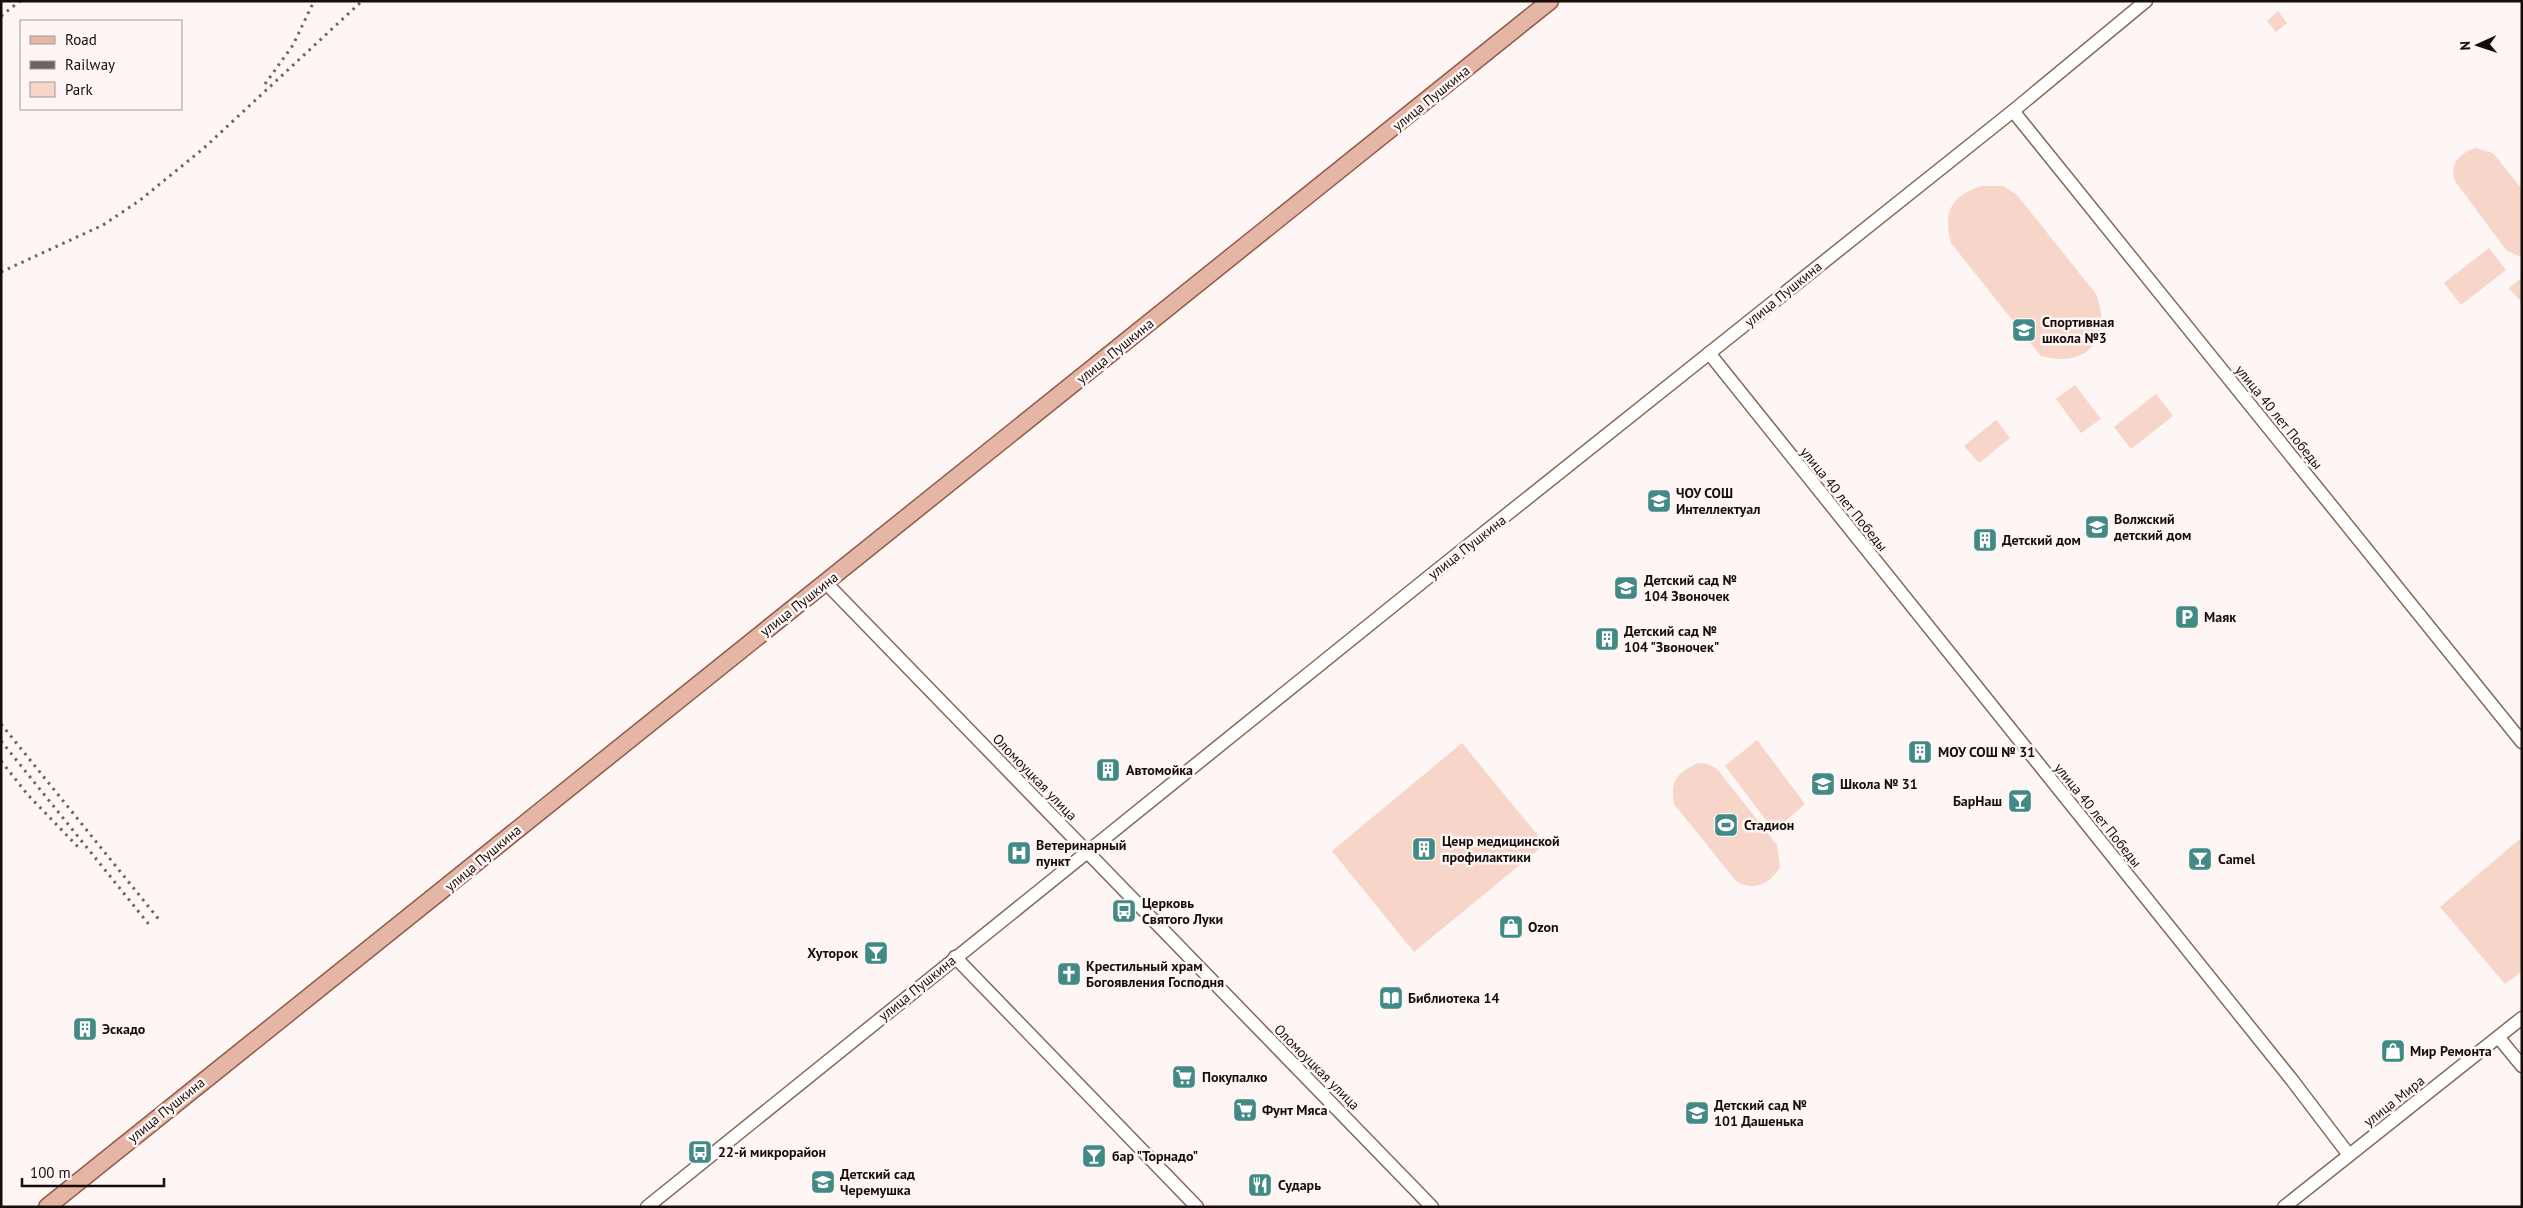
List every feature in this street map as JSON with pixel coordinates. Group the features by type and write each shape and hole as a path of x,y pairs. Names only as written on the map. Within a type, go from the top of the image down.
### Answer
{"main road":[{"name":"улица Пушкина","path":"47,1207 1550,1"}],"street":[{"name":"улица Пушкина","path":"647,1207 955,957 2013,111 2146,1"},
{"name":"улица 40 лет Победы","path":"2013,111 2522,742"},
{"name":"улица 40 лет Победы","path":"1709,353 2257,1036 2349,1155"},
{"name":"Оломоуцкая улица","path":"826,583 1432,1207"},
{"path":"955,957 1197,1207"},
{"name":"улица Мира","path":"2284,1207 2522,1018"},
{"path":"2499,1038 2522,1066"}],"green space":[{"path":"2278,11 2287,23 2276,32 2267,21"},
{"path":"2475,148 2493,153 2522,189 2522,257 2507,251 2455,181 2453,169 2457,160 2460,156"},
{"path":"1981,186 2003,186 2017,195 2096,294 2101,324 2098,336 2084,354 2072,358 2058,359 2041,356 1951,243 1948,223 1951,207 1962,195"},
{"path":"2489,248 2506,270 2461,305 2444,283"},
{"path":"2522,277 2522,303 2509,288"},
{"path":"2075,385 2101,419 2081,433 2056,399"},
{"path":"2156,394 2173,416 2131,449 2114,427"},
{"path":"1996,420 2010,438 1979,463 1964,446"},
{"path":"1757,740 1805,804 1774,831 1725,766"},
{"path":"1462,743 1545,844 1414,952 1332,851"},
{"name":"Стадион","path":"1698,763 1707,764 1717,769 1777,845 1780,867 1766,882 1749,886 1736,881 1674,804 1674,783 1680,774"},
{"path":"2522,837 2522,971 2505,984 2440,907"}],"railway":[{"path":"1,16 20,1"},
{"path":"265,84 293,45 314,1"},
{"path":"1,272 103,225 139,201 204,148 362,1"},
{"path":"1,724 161,922"},
{"path":"1,741 151,927"},
{"path":"1,761 28,795 80,849"}],"place":[{"name":"Спортивная школа №3","path":"2024,330"},
{"name":"ЧОУ СОШ Интеллектуал","path":"1659,501"},
{"name":"Волжский детский дом","path":"2097,527"},
{"name":"Детский дом","path":"1985,540"},
{"name":"Детский сад № 104 Звоночек","path":"1626,588"},
{"name":"Маяк","path":"2187,617"},
{"name":"Детский сад № 104 \"Звоночек\"","path":"1607,639"},
{"name":"МОУ СОШ № 31","path":"1920,752"},
{"name":"Автомойка","path":"1108,770"},
{"name":"Школа № 31","path":"1823,784"},
{"name":"БарНаш","path":"2020,801"},
{"name":"Стадион","path":"1726,825"},
{"name":"Ценр медицинской профилактики","path":"1424,849"},
{"name":"Ветеринарный пункт","path":"1019,853"},
{"name":"Camel","path":"2200,859"},
{"name":"Церковь Святого Луки","path":"1124,911"},
{"name":"Ozon","path":"1511,927"},
{"name":"Хуторок","path":"876,953"},
{"name":"Крестильный храм Богоявления Господня","path":"1069,974"},
{"name":"Библиотека 14","path":"1391,998"},
{"name":"Эскадо","path":"85,1029"},
{"name":"Мир Ремонта","path":"2393,1051"},
{"name":"Покупалко","path":"1184,1077"},
{"name":"Фунт Мяса","path":"1245,1110"},
{"name":"Детский сад № 101 Дашенька","path":"1697,1113"},
{"name":"22-й микрорайон","path":"700,1152"},
{"name":"бар \"Торнадо\"","path":"1094,1156"},
{"name":"Детский сад Черемушка","path":"823,1182"},
{"name":"Сударь","path":"1260,1185"}]}
